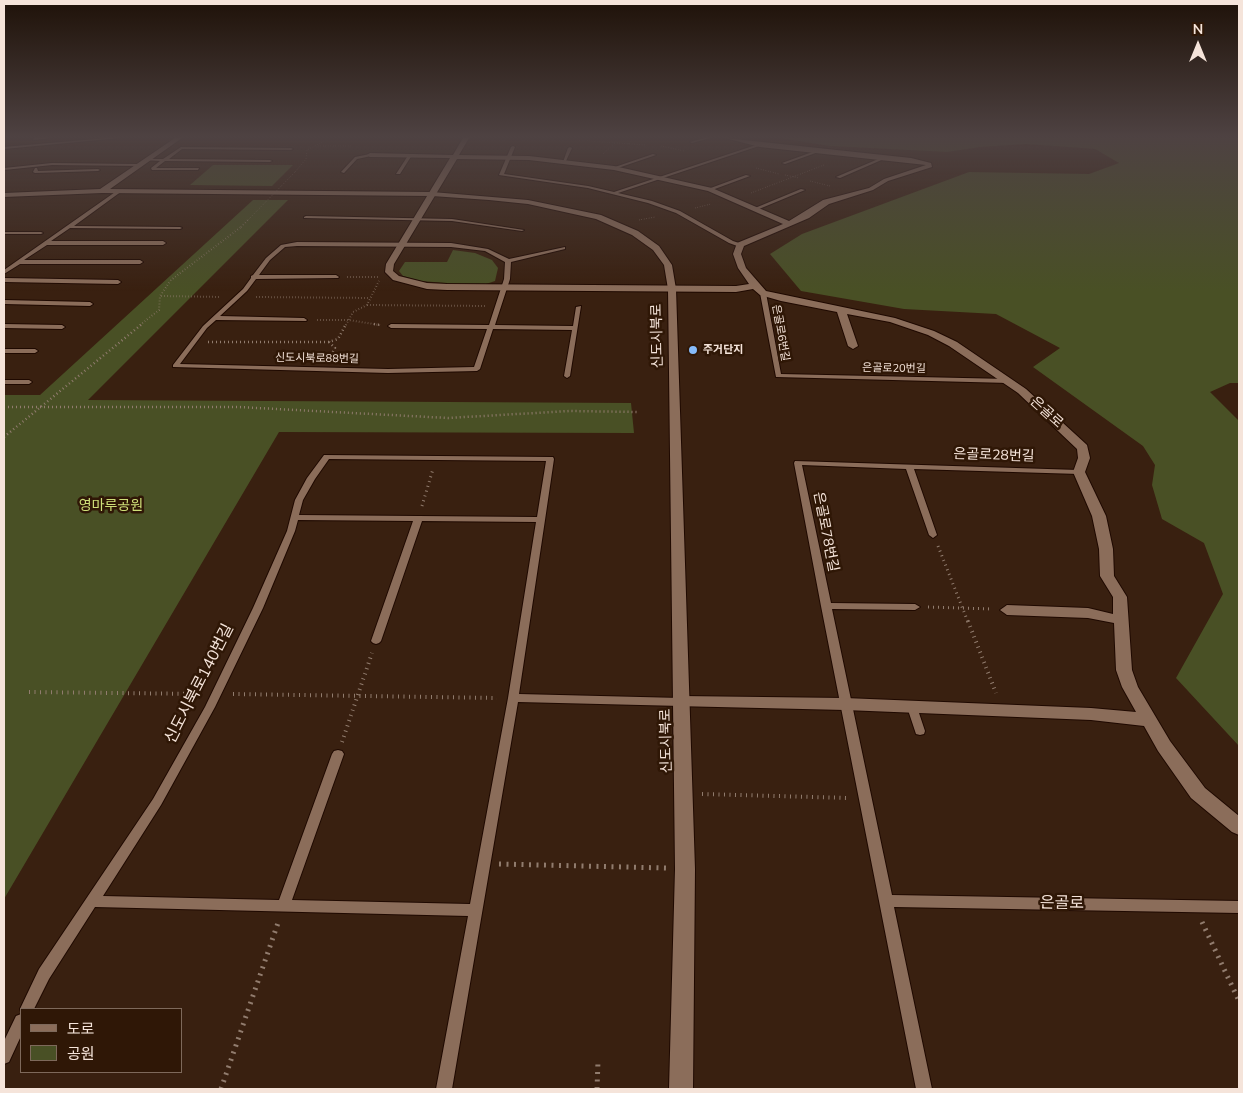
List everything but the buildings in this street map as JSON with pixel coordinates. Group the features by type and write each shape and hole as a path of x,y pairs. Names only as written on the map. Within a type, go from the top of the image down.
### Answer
{"street":[{"path":"435,189 390,264 389,272 396,278 427,286 672,289"},
{"path":"710,189 757,208 789,224"},
{"path":"759,290 742,268 737,254 740,245 789,224 826,202 869,189"},
{"name":"신도시북로","path":"4,195 102,191 432,194 528,202 598,217 635,232 656,248 668,265 672,289 685,869 681,1089"},
{"name":"은골로","path":"672,289 759,290 842,312 892,320 931,333 1009,381 1065,430 1082,448 1084,458 1079,472"},
{"path":"842,312 853,346"},
{"path":"1079,472 1099,516 1106,549 1107,576 1120,597 1124,670 1130,687 1149,720 1198,793 1239,827"},
{"path":"1007,610 1088,613 1121,620"},
{"path":"681,702 845,704 1002,710 1091,714 1149,720"}],"lane":[{"path":"596,189 616,192 678,212 731,242 740,245"},
{"path":"616,192 625,189"},
{"path":"757,208 803,190"},
{"path":"4,272 120,191"},
{"path":"306,217 419,218 474,222 522,230"},
{"path":"68,228 180,228"},
{"path":"4,233 41,233"},
{"path":"45,243 163,243"},
{"name":"신도시북로88번길","path":"297,244 468,247 486,250 508,261 510,267 477,369 388,372 323,369 248,370 176,366 215,318 238,297 253,277 283,246 297,244"},
{"path":"508,261 563,248"},
{"path":"18,262 140,262"},
{"path":"253,277 336,277"},
{"path":"4,280 118,282"},
{"name":"은골로6번길","path":"759,290 778,376"},
{"path":"4,302 90,304"},
{"path":"567,376 578,307"},
{"path":"215,318 304,320"},
{"path":"4,326 62,327"},
{"path":"391,326 575,328"},
{"path":"4,351 35,351"},
{"name":"은골로20번길","path":"778,376 1009,381"},
{"path":"4,382 29,382"},
{"name":"신도시북로140번길","path":"27,1008 44,974 94,901 157,802 216,694 258,608 295,517 300,500 311,478 327,457 550,459 513,698 444,1089"},
{"name":"은골로28번길","path":"798,463 1079,472"},
{"name":"은골로78번길","path":"798,463 845,704"},
{"path":"909,467 933,534"},
{"path":"295,517 541,520"},
{"path":"376,641 418,519"},
{"path":"826,606 915,607"},
{"path":"513,698 681,702"},
{"path":"845,704 924,1089"},
{"path":"912,707 920,731"},
{"path":"284,905 338,754"},
{"path":"94,901 476,910"},
{"name":"은골로","path":"885,901 1239,907"},
{"path":"4,1057 20,1023"}],"path":[{"path":"4,437 158,310 160,296 171,280 195,260 231,236 278,189"},
{"path":"336,277 382,277 367,305"},
{"path":"160,296 370,298"},
{"path":"194,342 329,342 338,339 353,312 367,305 498,306"},
{"path":"304,320 348,320 391,326"},
{"path":"323,369 335,348 329,342"},
{"path":"4,407 238,407 448,418 570,411 638,412"},
{"path":"418,519 436,458"},
{"path":"933,534 1002,710"},
{"path":"915,607 1007,610"},
{"path":"338,754 376,641"},
{"path":"30,692 513,698"},
{"path":"683,794 864,799"},
{"path":"484,864 685,869"},
{"path":"221,1089 284,905"},
{"path":"1195,907 1239,1001"},
{"path":"597,1089 598,1061"}],"green space":[{"path":"923,189 1239,189 1239,383 1230,383 1210,392 1239,421 1239,746 1176,678 1223,594 1204,543 1162,519 1152,485 1155,465 1143,446 1033,367 1060,348 996,314 904,309 801,291 770,254 802,234"},
{"name":"영마루공원","path":"253,200 288,200 88,400 631,403 634,433 279,432 4,899 4,395 40,395"},
{"path":"453,250 475,253 492,260 498,268 495,281 486,284 421,281 403,276 399,271 405,262 447,262"}],"place":[{"name":"주거단지","path":"693,350"}]}
